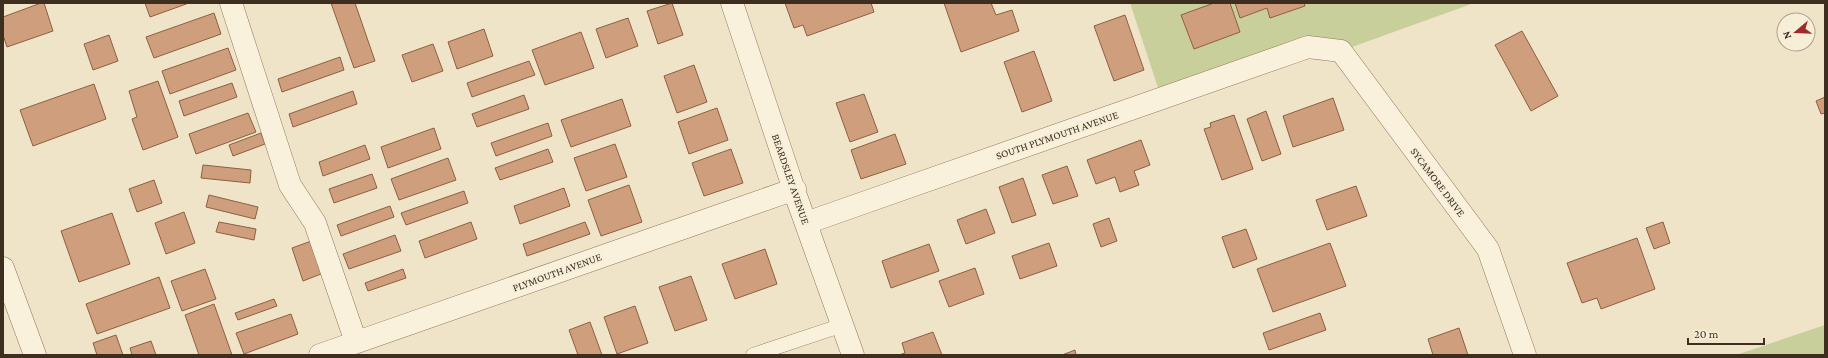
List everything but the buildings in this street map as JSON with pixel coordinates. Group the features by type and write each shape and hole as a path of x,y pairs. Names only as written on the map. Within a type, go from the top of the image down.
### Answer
{"street":[{"path":"231,3 290,185 315,223 356,342"},
{"name":"BEARDSLEY AVENUE","path":"732,3 806,223 853,355"},
{"name":"SOUTH PLYMOUTH AVENUE","path":"806,223 1308,47"},
{"name":"SYCAMORE DRIVE","path":"1308,47 1341,51 1488,249 1525,355"},
{"name":"PLYMOUTH AVENUE","path":"320,355 795,189"},
{"path":"3,268 32,354"}],"lane":[{"path":"753,355 842,325"}],"green space":[{"path":"1130,3 1474,3 1341,51 1219,82 1162,100"},
{"path":"1825,325 1825,355 1736,355"}]}
